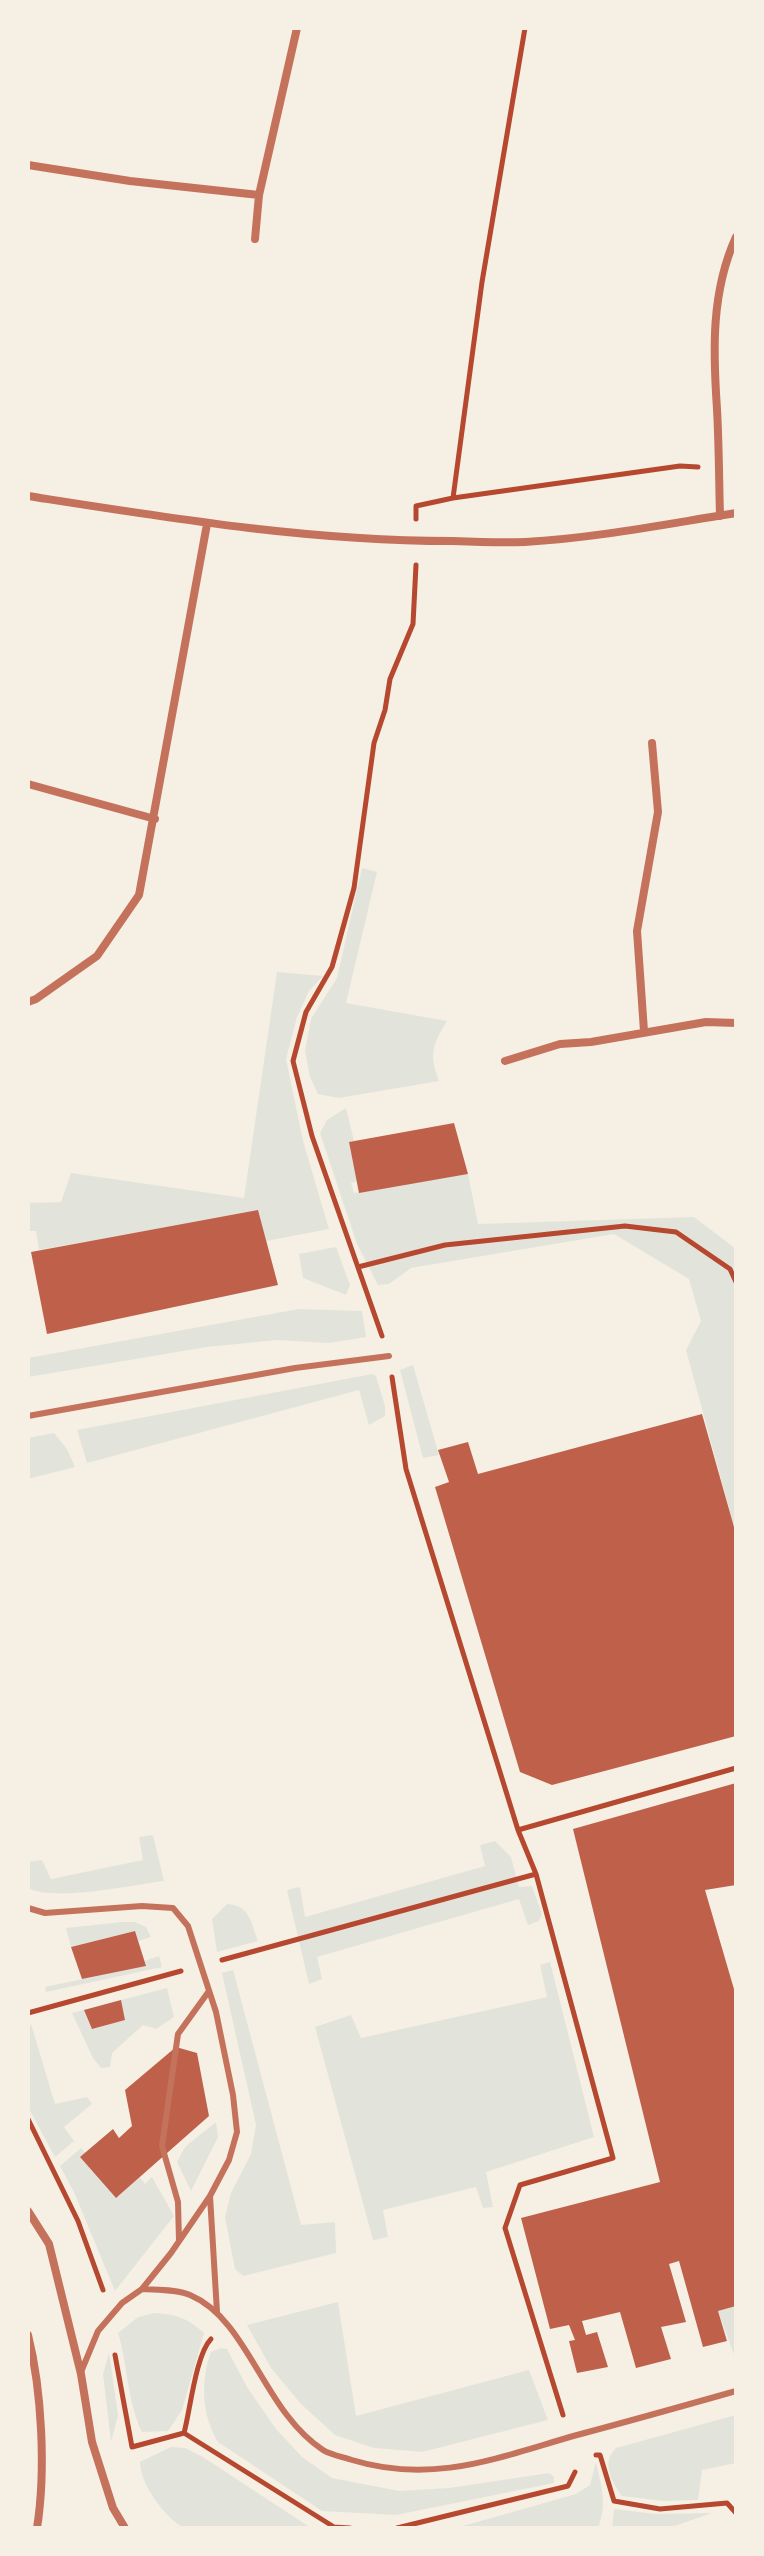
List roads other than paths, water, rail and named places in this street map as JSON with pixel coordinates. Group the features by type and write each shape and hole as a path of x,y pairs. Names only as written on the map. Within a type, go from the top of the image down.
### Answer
{"street":[{"path":"255,239 259,195 297,28"},
{"path":"28,165 130,181 259,195"},
{"path":"720,516 715,324 718,294 736,237"},
{"path":"28,496 207,524 353,539 416,541 524,542 610,533 736,513"},
{"path":"28,1002 97,956 139,895 207,524"},
{"path":"644,1031 637,931 658,812 652,743"},
{"path":"28,784 155,819"},
{"path":"505,1061 560,1044 591,1042 706,1022 736,1023"},
{"path":"28,2211 49,2244 81,2374 92,2442 113,2508 125,2528"},
{"path":"28,2335 36,2368 41,2466 37,2528"}],"lane":[{"path":"28,1416 295,1368 389,1356"},
{"path":"28,1908 45,1913 142,1906 173,1908 188,1926 216,2012 233,2095 237,2132 229,2160 210,2196 142,2289 122,2303 98,2331 81,2374"},
{"path":"179,2241 178,2202 162,2146 178,2034 209,1991"},
{"path":"210,2196 217,2312"},
{"path":"142,2289 189,2295 217,2312 230,2327 277,2404 296,2427 324,2451 405,2471 461,2468 736,2391"}]}
